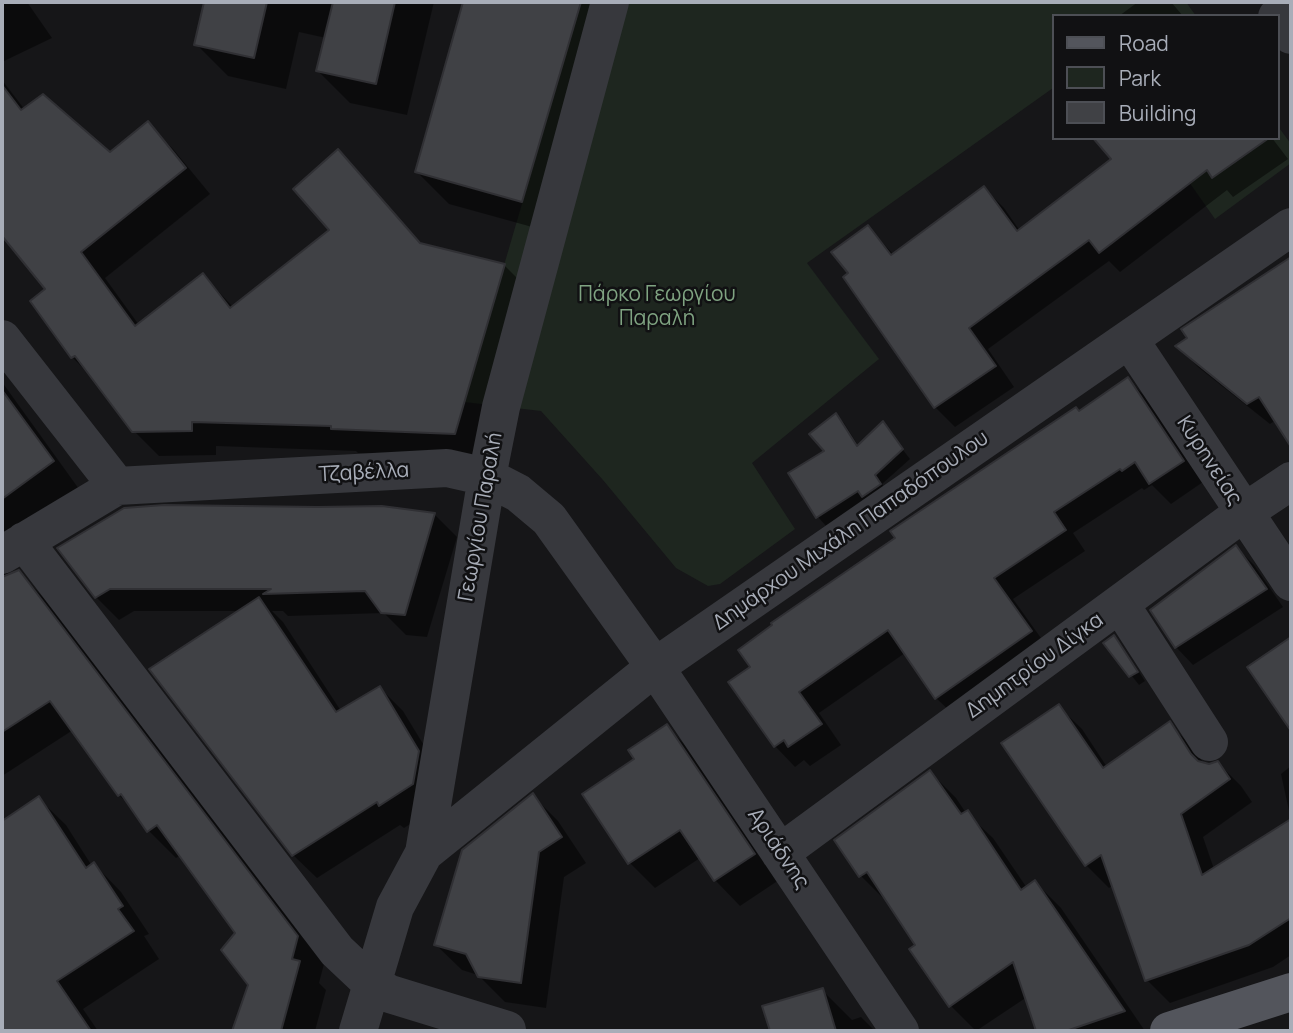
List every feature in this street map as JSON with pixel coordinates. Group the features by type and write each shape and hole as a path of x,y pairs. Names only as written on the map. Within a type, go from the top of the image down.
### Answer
{"main road":[{"path":"1169,1031 1291,992"}],"street":[{"name":"Γεωργίου Παραλή","path":"358,1031 395,907 424,853 486,477 501,407 610,2"},
{"path":"1279,19 1291,35"},
{"name":"Δημάρχου Μιχάλη Παπαδόπουλου","path":"424,853 655,667 1291,227"},
{"path":"2,338 117,486"},
{"name":"Κυρηνείας","path":"1129,340 1291,582"},
{"name":"Τζαβέλλα","path":"13,548 117,486 447,468 486,477 519,493 549,519 655,667"},
{"name":"Δημητρίου Δίγκα","path":"780,853 1243,513 1291,481"},
{"path":"13,548 337,951 372,984 390,994 507,1030"},
{"path":"1120,604 1209,742"},
{"name":"Αριάδνης","path":"655,667 900,1031"}],"green space":[{"name":"Πάρκο Γεωργίου Παραλή","path":"581,2 1186,2 1195,14 1052,14 1052,89 807,263 879,359 752,463 795,529 720,584 708,586 676,568 541,411 464,402"},
{"path":"1279,128 1291,144 1291,163 1215,219 1159,140 1279,140"}],"building":[{"path":"204,2 267,2 254,58 194,45"},
{"path":"333,2 395,2 376,84 316,71"},
{"path":"463,2 581,2 522,202 415,172"},
{"path":"2,85 21,110 43,94 110,152 148,121 186,168 81,252 135,326 203,273 230,308 329,230 293,189 338,149 420,243 505,264 455,434 331,429 331,426 192,422 192,431 132,432 75,356 71,358 30,301 45,289 2,236"},
{"path":"1095,140 1266,140 1212,178 1207,170 1099,253 1089,240 969,328 996,366 934,408 843,277 848,273 831,252 868,225 891,255 984,186 1017,231 1111,159"},
{"path":"1291,257 1291,447 1259,397 1247,404 1175,346 1187,338 1181,329"},
{"path":"1128,377 1184,461 1149,484 1135,462 1122,471 1120,469 1054,512 1066,530 994,578 1032,631 935,699 888,630 799,692 822,724 788,747 784,740 774,747 728,682 750,667 738,650 772,625 771,623 895,538 890,531 1076,407 1079,411"},
{"path":"2,390 54,461 2,499"},
{"path":"836,413 857,446 883,421 903,449 875,475 881,484 862,497 858,491 816,518 788,473 824,451 809,434"},
{"path":"164,505 382,506 435,513 405,615 381,613 365,591 263,594 271,589 110,589 95,598 57,548 124,508"},
{"path":"1236,545 1267,589 1175,648 1150,610"},
{"path":"19,570 298,936 292,959 300,961 281,1031 232,1031 248,985 221,950 235,933 157,825 147,832 50,701 2,732 2,577"},
{"path":"259,597 336,712 380,686 419,751 413,784 379,806 377,802 292,856 149,669"},
{"path":"1114,635 1138,672 1129,677 1103,643"},
{"path":"1291,637 1291,731 1247,667"},
{"path":"1059,704 1103,768 1170,721 1198,761 1209,764 1218,761 1230,779 1181,814 1202,875 1291,819 1291,918 1249,945 1145,981 1101,855 1085,866 1001,743"},
{"path":"667,724 755,854 714,881 680,830 628,864 582,794 634,759 628,750"},
{"path":"930,770 961,814 968,810 1021,890 1035,880 1125,1011 1066,1031 1036,1031 1013,962 949,1007 909,949 915,945 867,872 859,877 834,840"},
{"path":"533,793 562,837 539,852 521,983 478,977 466,954 434,945 462,850"},
{"path":"39,796 86,868 94,862 123,906 118,909 134,931 57,981 91,1031 2,1031 2,821"},
{"path":"823,988 836,1031 770,1031 762,1006"}]}
